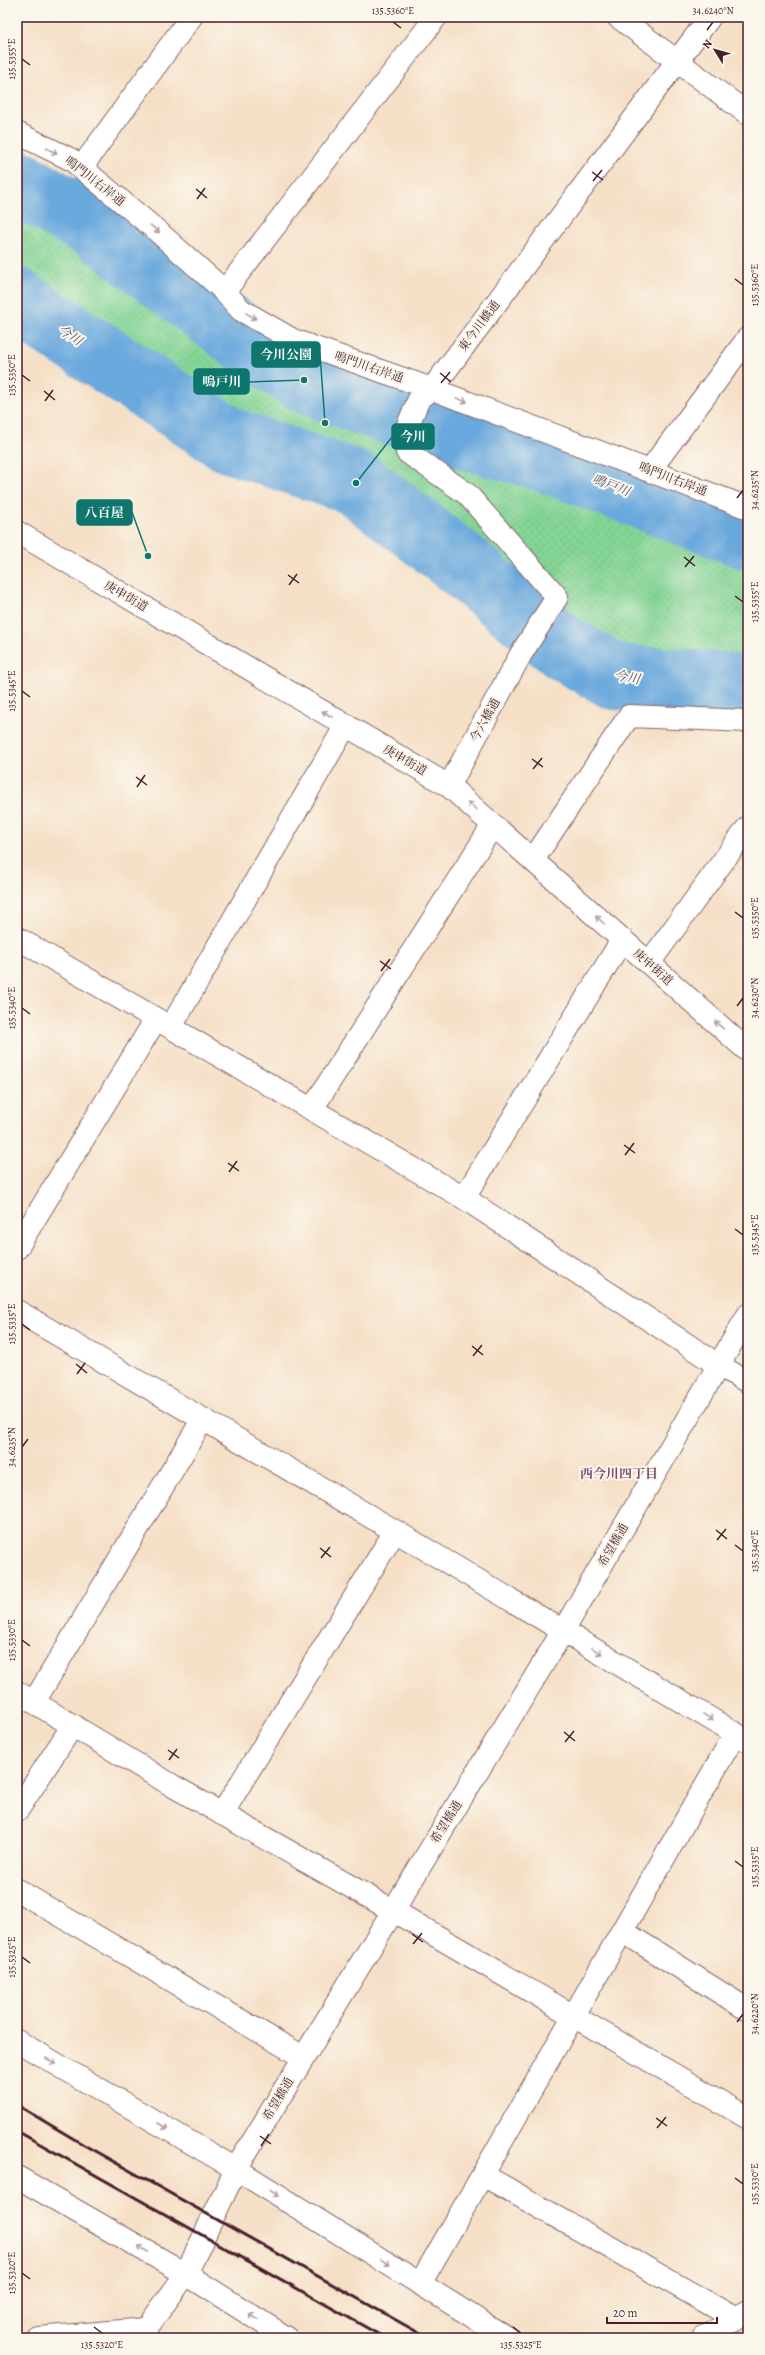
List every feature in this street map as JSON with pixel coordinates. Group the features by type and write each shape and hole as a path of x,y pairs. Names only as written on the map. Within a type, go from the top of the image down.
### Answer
{"street":[{"path":"81,168 191,17"},
{"path":"224,292 436,17"},
{"path":"618,17 748,114"},
{"name":"東今川橋通","path":"545,617 557,597 467,494 407,452 404,434 426,394 710,17"},
{"name":"鳴門川右岸通","path":"17,133 72,160 156,230 224,292 241,310 293,340 426,394 650,470 748,508"},
{"path":"650,470 748,338"},
{"name":"庚申街道","path":"17,533 449,786 748,1051"},
{"name":"今六橋通","path":"449,786 521,654 545,617"},
{"path":"533,860 629,716 748,721"},
{"path":"17,1248 164,1023 346,725"},
{"path":"312,1109 493,825"},
{"path":"649,963 748,828"},
{"path":"17,938 464,1198 718,1365 748,1382"},
{"path":"464,1198 622,940"},
{"path":"17,1311 395,1531 742,1737 622,1931 420,2284"},
{"name":"希望橋通","path":"146,2334 186,2274 236,2169 392,1910 563,1631 748,1316"},
{"path":"203,1419 25,1697 222,1814 392,1910 748,2118"},
{"path":"222,1814 395,1531"},
{"path":"17,1811 73,1725"},
{"path":"17,1890 304,2057"},
{"path":"622,1931 748,2010"},
{"path":"17,2041 236,2169 507,2338"},
{"path":"483,2175 742,2315"},
{"path":"17,2177 186,2274 287,2338"},
{"path":"703,2338 742,2315"},
{"path":"38,2338 146,2334"}],"green space":[{"path":"17,202 83,237 183,312 426,438 748,553 748,672 583,637 358,463 214,408 17,277"}],"waterway":[{"name":"鳴戸川","path":"17,182 97,228 254,346 304,380 437,429 540,457 748,537"},
{"name":"今川","path":"17,301 229,440 356,483 441,548 564,648 615,677 723,685 748,692"}],"railway":[{"path":"17,2105 84,2145 428,2338"},
{"path":"17,2131 385,2338"}],"place":[{"name":"鳴戸川","path":"304,380"},
{"name":"今川公園","path":"325,423"},
{"name":"今川","path":"356,483"},
{"name":"八百屋","path":"148,556"}],"district":[{"name":"西今川四丁目","path":"619,1473"}]}
